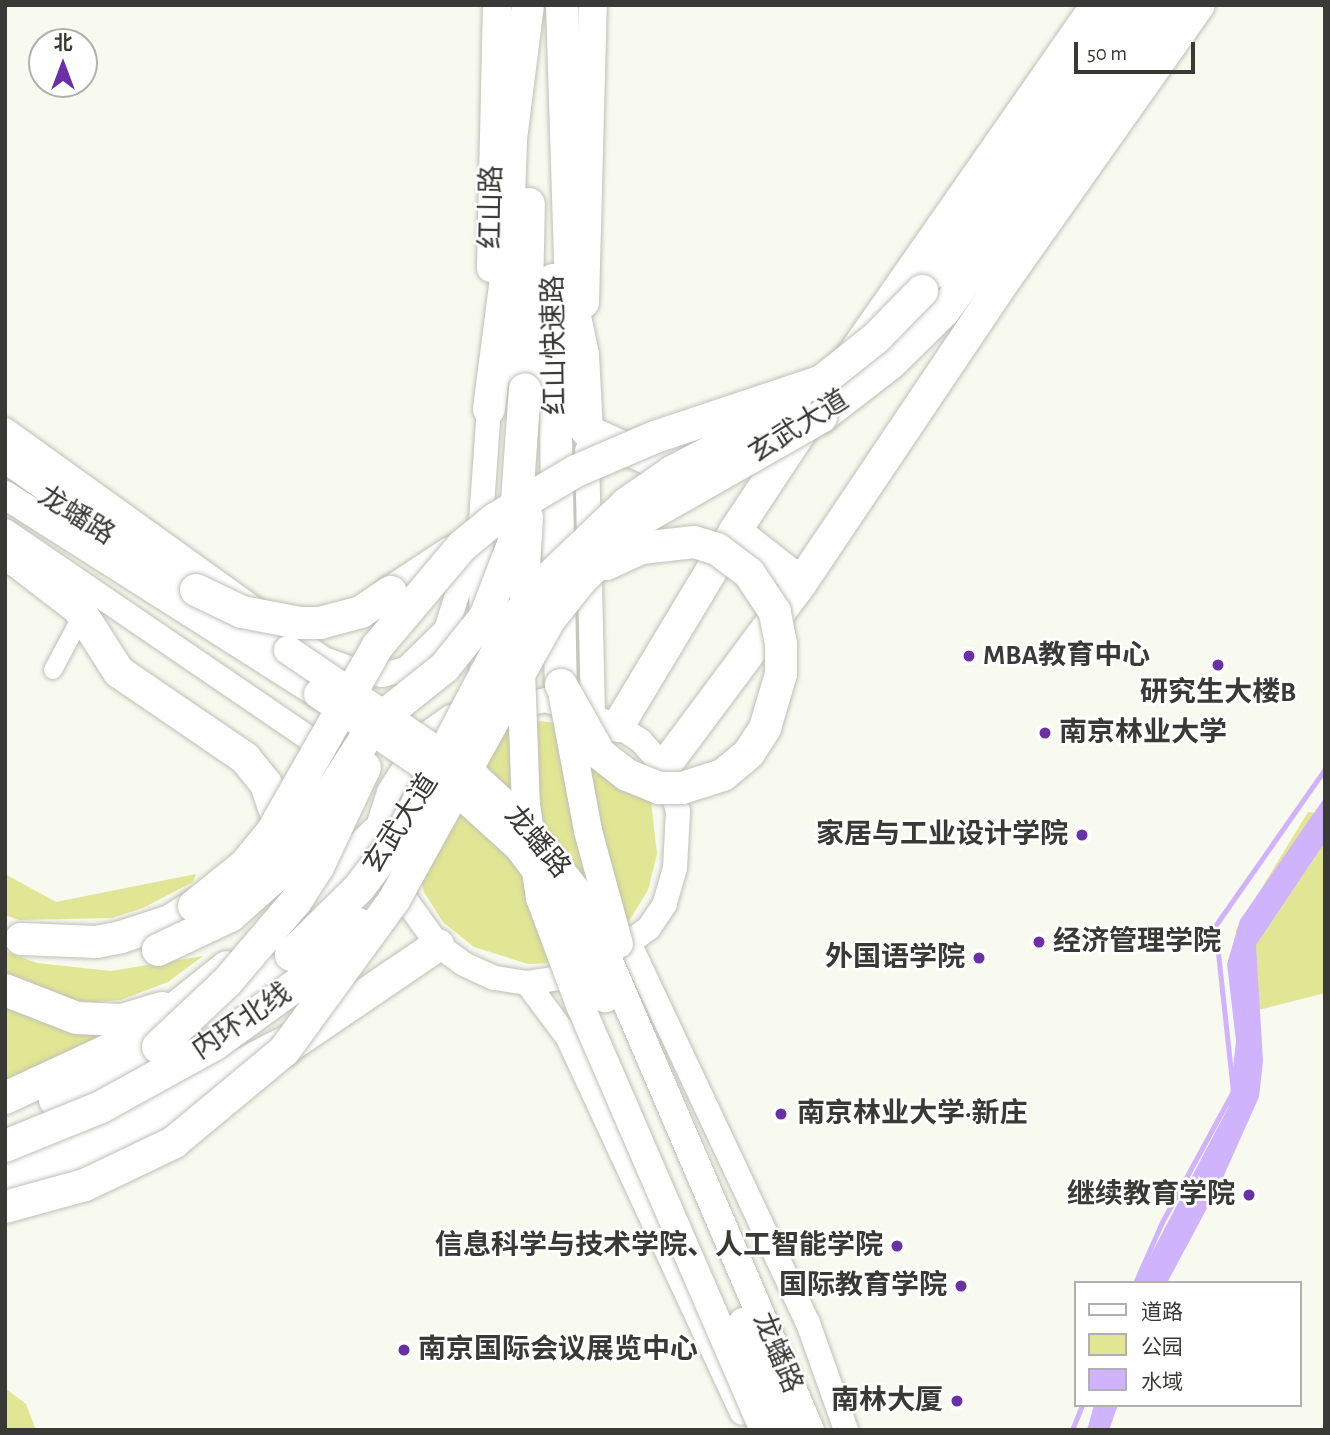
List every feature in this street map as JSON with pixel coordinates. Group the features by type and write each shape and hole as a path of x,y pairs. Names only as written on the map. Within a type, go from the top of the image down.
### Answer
{"highway":[{"path":"489,409 506,278 511,139 529,5"},
{"name":"红山快速路","path":"529,5 561,684"},
{"path":"562,5 571,297 583,355 587,431 647,458 699,455 744,440 823,388 922,291 1131,5"},
{"name":"红山快速路","path":"149,941 230,916 279,873 376,722 459,654 493,600 514,542 525,388 541,275 562,5"},
{"path":"606,721 735,531 823,388 1097,5"},
{"name":"玄武大道","path":"433,836 550,619 582,580 644,518 821,417 920,337 1034,193 1167,5"},
{"path":"664,767 801,583 981,313 1199,5"},
{"path":"5,456 197,590 257,617 320,623 361,612 462,546 495,519 576,471 655,437 823,388"},
{"name":"玄武大道","path":"158,1047 225,1006 291,955 379,864 404,829 508,631 534,592 578,545 672,472 758,427 823,388"},
{"path":"735,531 801,583"},
{"path":"561,684 600,754 627,775 659,788 682,788 723,775 749,753 765,728 781,674 779,629 763,590 734,561 708,545 681,542 641,548 582,580"},
{"path":"13,936 57,953 90,958 149,941 170,920 211,894 259,849 289,807 377,647 462,546"},
{"path":"5,552 78,608 119,672 216,735 256,769 278,813 292,887 290,907 273,932"},
{"path":"5,1098 143,1034 185,998 273,932 296,901 339,826 370,755 376,722"},
{"path":"158,1047 376,834"},
{"path":"5,1207 85,1185 143,1159 193,1129 264,1070 324,1001 433,836"},
{"name":"内环北线","path":"5,1146 101,1107 215,1044 268,1006 303,980 372,910 433,836"},
{"path":"5,1190 78,1171 133,1146 330,1020 438,945"},
{"path":"5,990 55,1012 99,1020 139,1018 185,998"},
{"path":"5,1169 122,1126 330,1020"},
{"name":"内环北线","path":"5,1119 121,1070 158,1047"}],"main road":[{"name":"红山路","path":"489,409 497,5"},
{"path":"583,355 593,5"},
{"path":"525,388 531,474 519,702 526,805 540,898 580,1005 764,1430"},
{"path":"482,708 481,520 489,409"},
{"name":"龙蟠路","path":"5,430 324,659"},
{"path":"587,431 606,721"},
{"name":"龙蟠路","path":"5,471 434,747 515,813 556,860 599,931 810,1430"},
{"name":"龙蟠路","path":"5,495 443,779 519,848 555,896 581,941 787,1430"},
{"path":"324,659 359,673 382,675 406,669 430,649 446,630 481,520"},
{"name":"龙蟠路","path":"5,531 389,792"},
{"path":"324,659 425,735"},
{"path":"561,684 588,831 644,1021 823,1430"},
{"path":"546,700 606,721 641,741 664,767 678,811 676,868 665,904 649,928 585,974 527,983 484,973 438,945 387,874 376,834 389,792 425,735 451,717 482,708 546,700"},
{"path":"629,943 808,1323 846,1430"},
{"path":"527,983 568,1038 749,1430"}],"street":[{"path":"53,670 76,627"}],"green space":[{"path":"513,723 559,723 651,801 657,854 648,890 629,921 607,941 554,963 528,964 474,947 443,922 424,892 414,856 446,759"},
{"path":"1308,812 1325,814 1325,993 1235,1016 1236,930"},
{"path":"5,874 56,902 196,874 193,882 143,908 112,918 19,920 5,915"},
{"path":"5,951 37,963 111,971 203,956 168,982 121,1000 95,1002 74,1001 13,980 5,974"},
{"path":"5,1004 104,1034 5,1084"},
{"path":"5,1388 26,1404 36,1430 5,1430"}],"water":[{"path":"1325,797 1325,842 1256,945 1263,1061 1259,1097 1221,1182 1168,1281 1137,1281 1229,1106 1236,1041 1227,964 1240,920"},
{"path":"1093,1407 1117,1407 1109,1430 1087,1430"}],"waterway":[{"path":"1136,1281 1162,1222 1233,1091 1215,926 1325,769"},
{"path":"1072,1430 1081,1407"}],"place":[{"name":"MBA教育中心","path":"969,656"},
{"name":"研究生大楼B","path":"1218,665"},
{"name":"南京林业大学","path":"1045,733"},
{"name":"家居与工业设计学院","path":"1082,835"},
{"name":"经济管理学院","path":"1039,942"},
{"name":"外国语学院","path":"979,958"},
{"name":"南京林业大学·新庄","path":"781,1114"},
{"name":"继续教育学院","path":"1249,1195"},
{"name":"信息科学与技术学院、人工智能学院","path":"897,1246"},
{"name":"国际教育学院","path":"961,1286"},
{"name":"南京国际会议展览中心","path":"404,1350"},
{"name":"南林大厦","path":"957,1401"}]}
